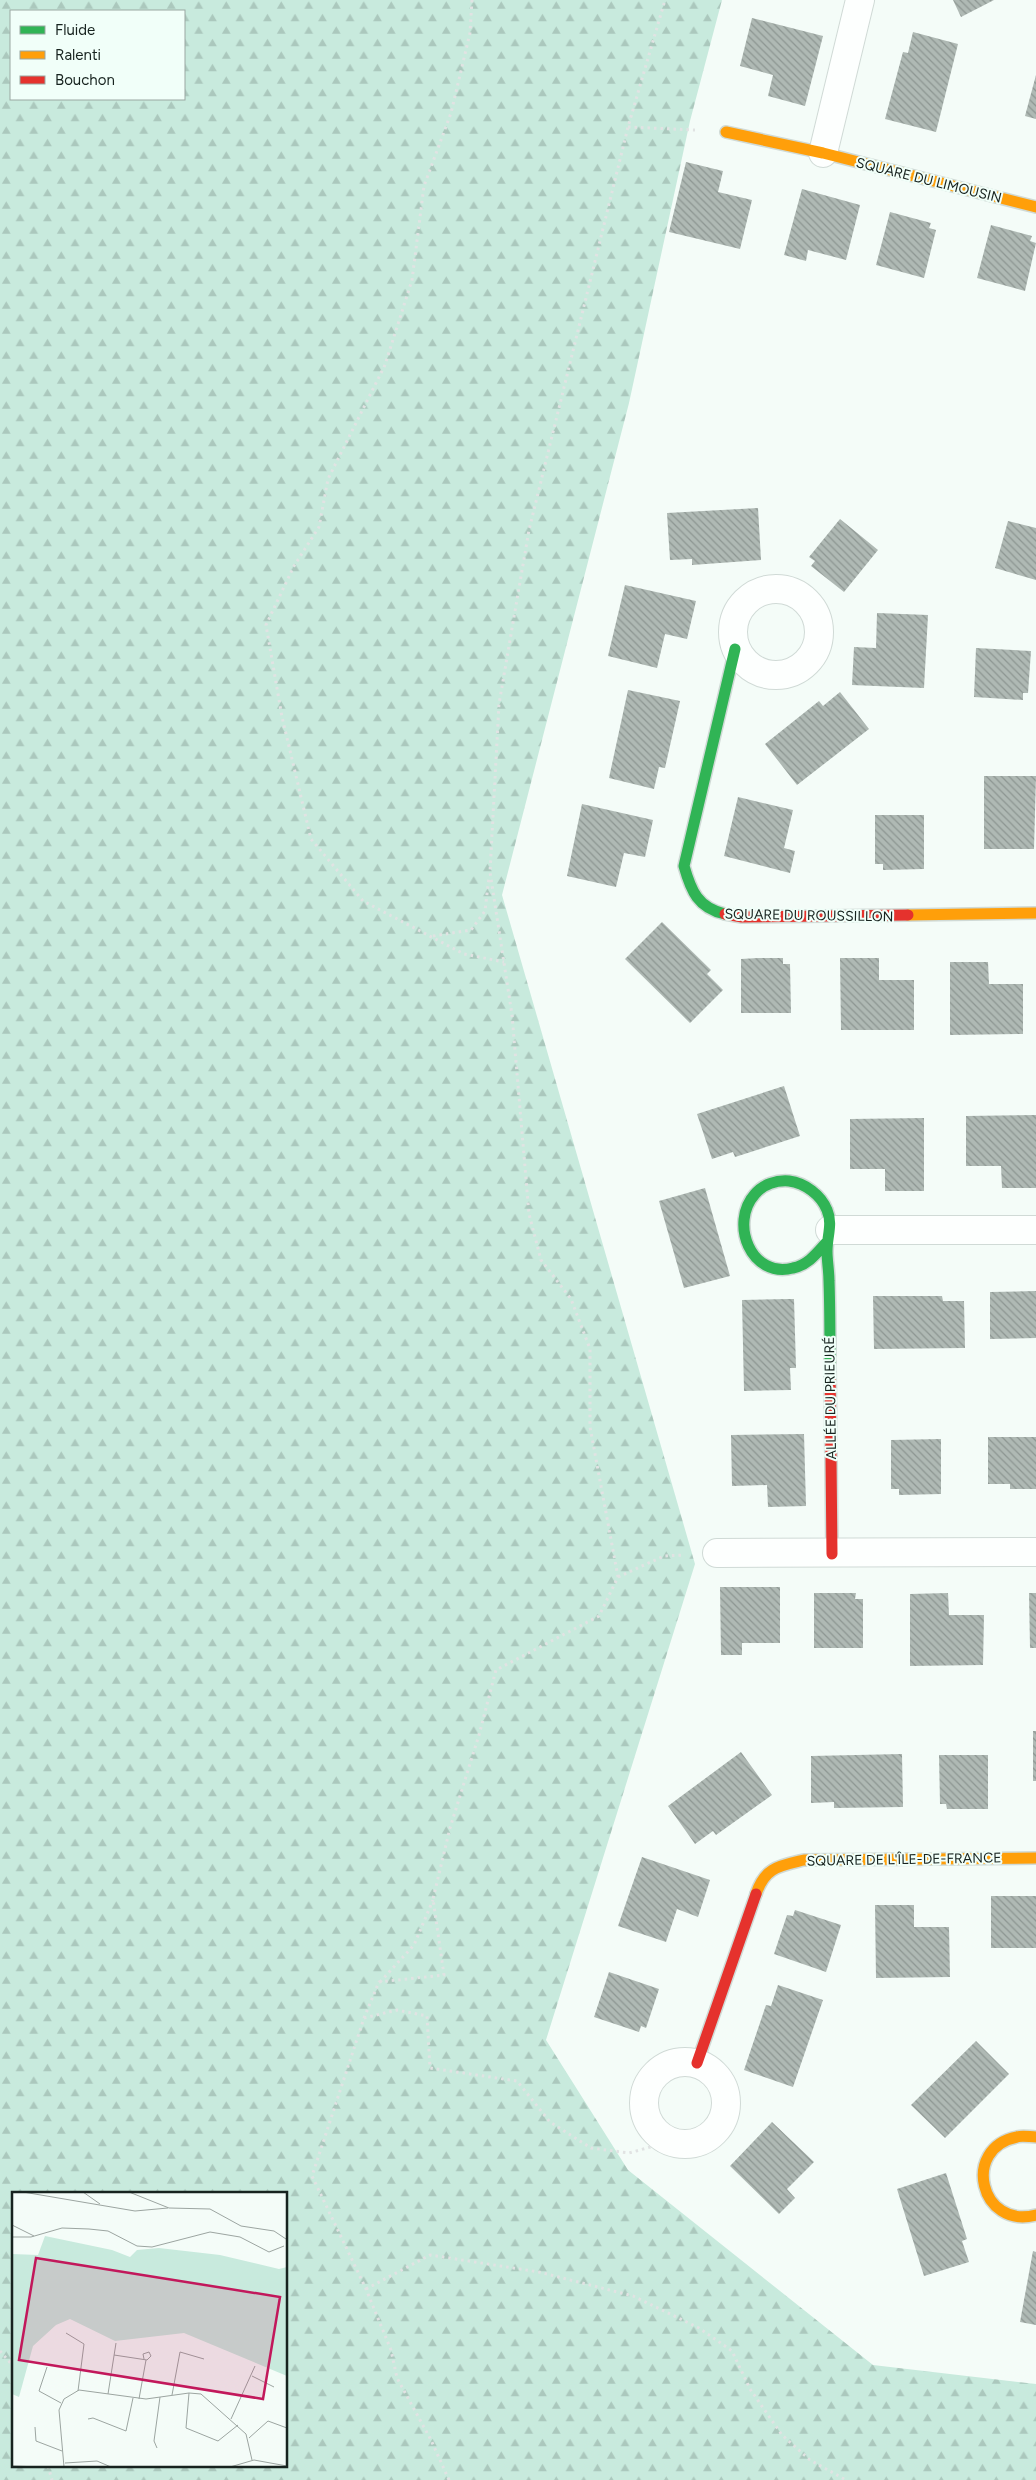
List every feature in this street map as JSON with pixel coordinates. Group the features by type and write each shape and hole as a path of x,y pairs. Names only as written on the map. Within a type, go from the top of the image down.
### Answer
{"street":[{"path":"823,153 860,0"},
{"name":"SQUARE DU LIMOUSIN","path":"726,132 823,153 1036,207"},
{"name":"SQUARE DU ROUSSILLON","path":"735,649 684,866 689,887 699,904 716,914 742,916 1036,913"},
{"name":"ALLÉE DU PRIEURÉ","path":"828,1236 818,1256 806,1265 791,1270 776,1269 762,1262 751,1252 744,1238 741,1224 745,1208 752,1196 763,1187 776,1182 790,1181 804,1184 815,1192 826,1209 828,1236 829,1278 832,1554"},
{"path":"828,1236 1036,1230"},
{"path":"717,1553 1036,1552"},
{"name":"SQUARE DE L'ÎLE-DE-FRANCE","path":"697,2063 748,1912 760,1883 773,1868 804,1860 1036,1858"},
{"path":"697,2063 719,2079 725,2091 727,2104 724,2118 717,2130 707,2138 694,2144 682,2144 662,2137 648,2122 644,2109 644,2095 650,2082 658,2071 670,2064 697,2063"},
{"path":"1036,2137 1022,2135 1009,2137 998,2144 989,2153 984,2165 982,2179 986,2193 993,2205 1005,2213 1018,2217 1036,2215"}],"path":[{"path":"472,0 470,33 451,113 424,186 412,280 385,365 328,479 319,527 294,566 266,625 282,718 311,839 363,901 464,954 504,962"},
{"path":"432,936 471,930 485,911 490,872 499,704 529,530 628,126 665,0"},
{"path":"628,126 726,132"},
{"path":"449,2480 431,2440 397,2378 392,2350 366,2289 312,2176 364,2018 379,1982 414,1945 433,1899 450,1828 479,1735 496,1670 599,1616 618,1578 590,1427 590,1349 570,1299 541,1260 529,1214 512,1015 490,872"},
{"path":"618,1578 664,1556 717,1553"},
{"path":"379,1982 444,1975 433,1899"},
{"path":"364,2018 397,2010 427,2016 430,2068 517,2081 550,2122 591,2148 629,2153 654,2146 662,2137"},
{"path":"366,2289 430,2255 540,2272 633,2296 699,2328 732,2351 750,2389 782,2435 810,2460 846,2480"},
{"path":"0,2351 12,2365"}],"green space":[{"path":"0,0 722,0 690,121 629,403 502,895 695,1564 546,2040 628,2170 873,2365 1036,2384 1036,2480 0,2480"}],"building":[{"path":"953,0 994,0 961,17"},
{"path":"752,18 823,36 805,106 768,96 773,75 740,66"},
{"path":"913,32 958,44 936,132 885,119 903,52 908,53"},
{"path":"1036,75 1036,119 1025,116"},
{"path":"686,162 723,171 718,192 752,200 740,249 669,232"},
{"path":"802,189 860,205 846,260 808,250 806,261 784,255"},
{"path":"890,212 931,223 929,228 936,230 924,278 876,265"},
{"path":"991,225 1032,236 1030,241 1036,243 1025,291 977,278"},
{"path":"758,508 761,560 692,565 692,559 670,560 667,513"},
{"path":"840,519 878,550 844,592 811,566 815,561 809,557"},
{"path":"1008,521 1036,528 1036,580 995,568"},
{"path":"625,585 696,601 687,639 665,634 657,668 608,656"},
{"path":"877,613 928,615 924,688 852,685 854,647 876,648"},
{"path":"976,648 1031,651 1028,693 1023,693 1023,700 974,697"},
{"path":"628,690 680,701 665,768 659,767 654,789 609,778"},
{"path":"840,692 869,729 797,785 765,744 819,701 823,706"},
{"path":"984,776 1036,776 1034,849 984,849"},
{"path":"738,797 793,810 784,848 795,851 790,873 724,856"},
{"path":"582,804 653,820 645,857 624,853 616,887 567,876"},
{"path":"875,815 924,815 924,869 883,870 883,864 875,864"},
{"path":"662,922 711,970 707,974 723,990 690,1023 625,959"},
{"path":"783,958 783,964 790,964 791,1013 741,1013 741,959"},
{"path":"840,958 879,958 879,980 914,980 914,1030 841,1030"},
{"path":"950,962 988,962 989,984 1023,984 1023,1034 950,1035"},
{"path":"784,1086 800,1136 735,1157 733,1152 712,1159 697,1114"},
{"path":"1036,1115 1036,1188 1002,1188 1001,1166 966,1166 966,1116"},
{"path":"924,1118 924,1191 885,1191 885,1169 850,1169 850,1119"},
{"path":"705,1188 730,1276 684,1288 659,1201"},
{"path":"1036,1291 1036,1338 990,1339 990,1292"},
{"path":"873,1296 942,1296 943,1301 964,1301 965,1348 874,1349"},
{"path":"794,1299 796,1368 790,1368 791,1390 744,1391 742,1300"},
{"path":"804,1434 806,1506 768,1507 767,1485 732,1486 731,1435"},
{"path":"988,1437 1036,1437 1036,1489 1010,1489 1010,1484 988,1484"},
{"path":"941,1439 941,1494 899,1495 899,1489 891,1489 891,1440"},
{"path":"720,1587 780,1587 780,1643 742,1643 742,1655 721,1655"},
{"path":"814,1593 856,1593 855,1599 863,1599 863,1648 814,1648"},
{"path":"948,1593 949,1615 984,1615 983,1665 910,1666 910,1594"},
{"path":"1029,1593 1036,1593 1036,1648 1030,1648"},
{"path":"1033,1731 1036,1731 1036,1781 1033,1781"},
{"path":"741,1752 772,1795 716,1835 713,1831 695,1844 668,1806"},
{"path":"902,1754 903,1807 834,1808 834,1802 811,1803 811,1756"},
{"path":"939,1755 988,1755 988,1809 947,1809 946,1804 940,1804"},
{"path":"642,1857 710,1880 698,1917 677,1909 666,1942 618,1926"},
{"path":"991,1896 1036,1896 1036,1948 991,1948"},
{"path":"875,1905 914,1905 914,1927 949,1927 950,1977 876,1978"},
{"path":"795,1910 841,1925 826,1972 774,1954 787,1915 793,1916"},
{"path":"609,1972 659,1989 646,2028 641,2026 639,2032 594,2017"},
{"path":"778,1985 823,2000 793,2087 744,2070 766,2005 771,2006"},
{"path":"976,2041 1009,2074 945,2138 911,2105"},
{"path":"772,2122 814,2162 787,2189 795,2198 779,2214 730,2166"},
{"path":"946,2173 967,2239 962,2241 969,2262 924,2276 897,2189"},
{"path":"1033,2251 1036,2252 1036,2325 1020,2322"}],"traffic: fast":[{"path":"725,914 702,903 693,891 684,866 735,649"},
{"path":"826,1243 812,1258 793,1268 778,1269 766,1265 756,1257 748,1246 744,1219 747,1206 755,1194 770,1183 789,1181 801,1184 812,1191 821,1199 827,1210 830,1220 827,1251 830,1365"}],"traffic: slow":[{"path":"726,132 823,153 1036,207"},
{"path":"908,915 1036,913"},
{"path":"756,1894 764,1878 774,1869 804,1860 1036,1858"},
{"path":"1036,2137 1019,2136 999,2144 988,2156 984,2170 984,2186 991,2200 1002,2211 1017,2216 1036,2215"}],"traffic: jam":[{"path":"725,914 742,917 908,915"},
{"path":"830,1365 832,1554"},
{"path":"697,2063 756,1894"}]}
